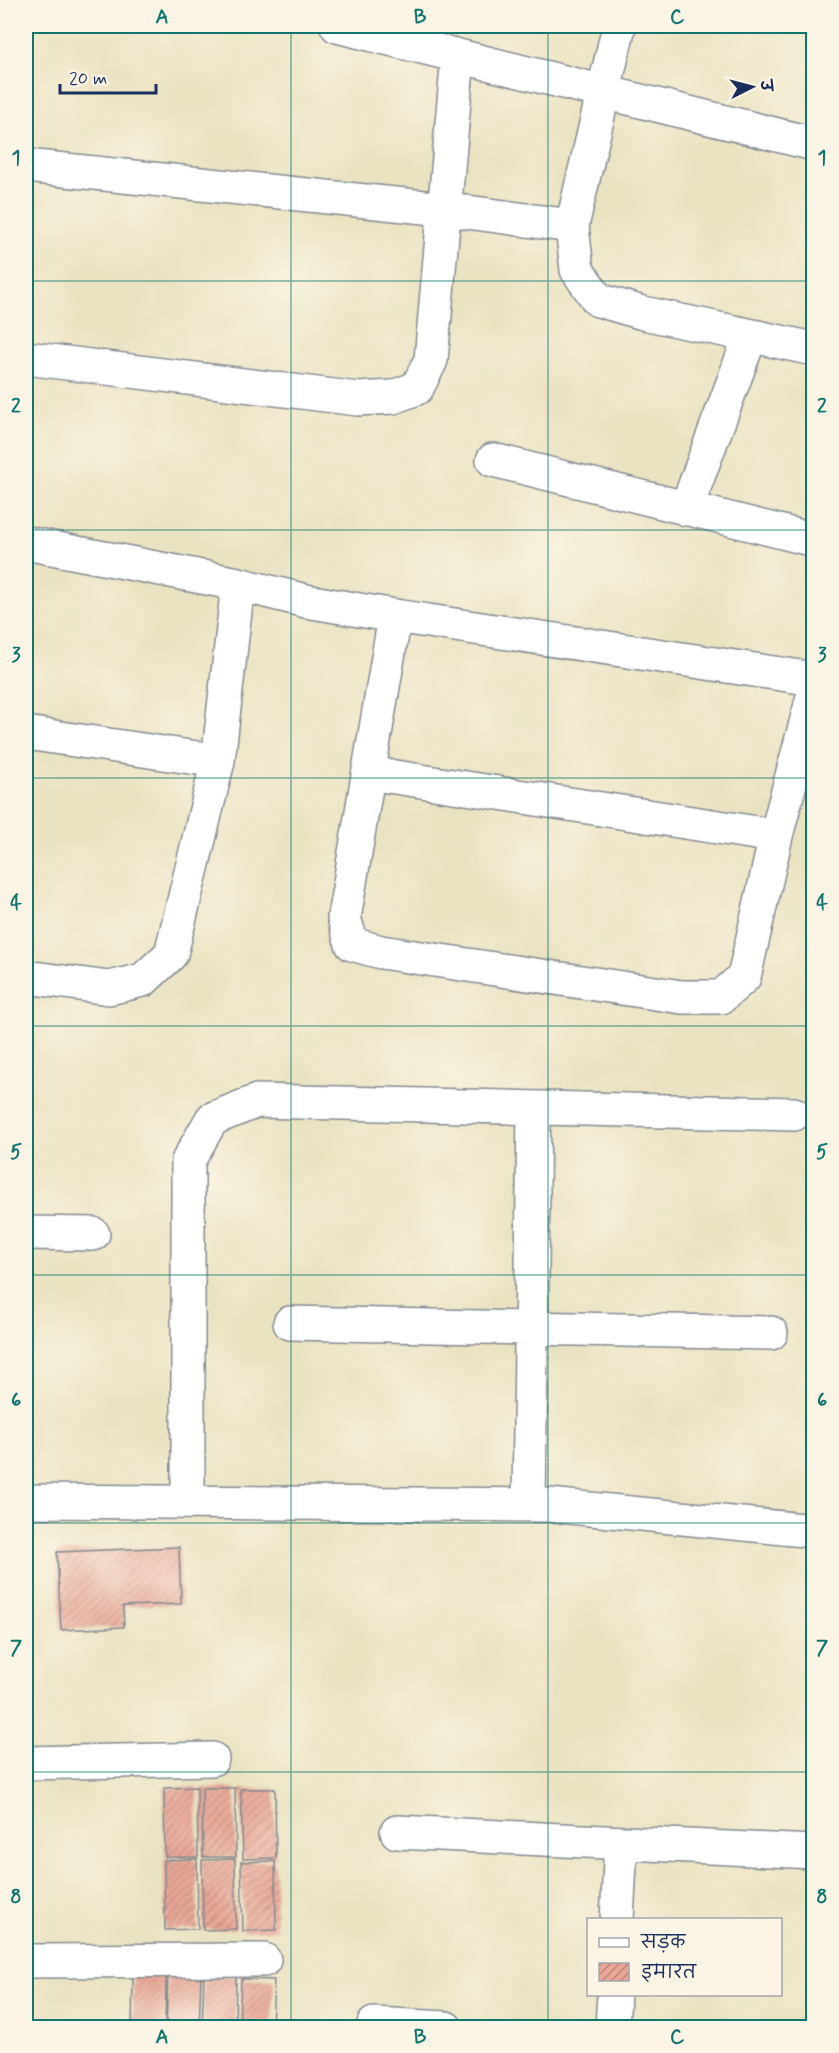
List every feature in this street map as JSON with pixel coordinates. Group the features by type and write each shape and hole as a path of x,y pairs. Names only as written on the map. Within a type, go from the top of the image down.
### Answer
{"street":[{"path":"337,26 813,144"},
{"path":"620,26 572,226 577,270 598,300 643,313 813,349"},
{"path":"26,358 358,399 393,397 417,388 431,360 458,56"},
{"path":"26,166 444,209 572,226"},
{"path":"686,508 750,337"},
{"path":"493,460 813,540"},
{"path":"26,543 238,584 306,601 813,679"},
{"path":"26,977 109,988 143,980 171,954 218,761 238,584"},
{"path":"395,616 344,918 352,944 381,952 682,997 721,997 744,977 776,836 813,693"},
{"path":"26,733 218,761"},
{"path":"369,773 776,836"},
{"path":"188,1502 188,1161 212,1119 257,1101 794,1114"},
{"path":"529,1505 534,1108"},
{"path":"26,1233 93,1234"},
{"path":"290,1323 771,1333"},
{"path":"26,1500 549,1505 813,1531"},
{"path":"26,1763 212,1759"},
{"path":"397,1832 813,1852"},
{"path":"617,1918 621,1843"},
{"path":"26,1961 264,1960"},
{"path":"612,2028 614,1996"},
{"path":"374,2024 446,2028"}],"building":[{"path":"179,1547 181,1604 123,1606 124,1627 61,1630 57,1552"},
{"path":"197,1787 198,1857 165,1857 164,1788"},
{"path":"202,1788 235,1788 236,1857 203,1857"},
{"path":"241,1789 275,1789 276,1858 243,1859"},
{"path":"197,1859 198,1929 165,1930 164,1860"},
{"path":"235,1859 236,1929 203,1930 202,1860"},
{"path":"275,1861 276,1930 243,1931 241,1862"},
{"path":"168,1975 201,1976 199,2028 166,2028"},
{"path":"204,1975 236,1977 235,2028 202,2028"},
{"path":"133,1976 166,1977 165,2028 132,2028"},
{"path":"241,1979 274,1980 272,2028 239,2028"}]}
